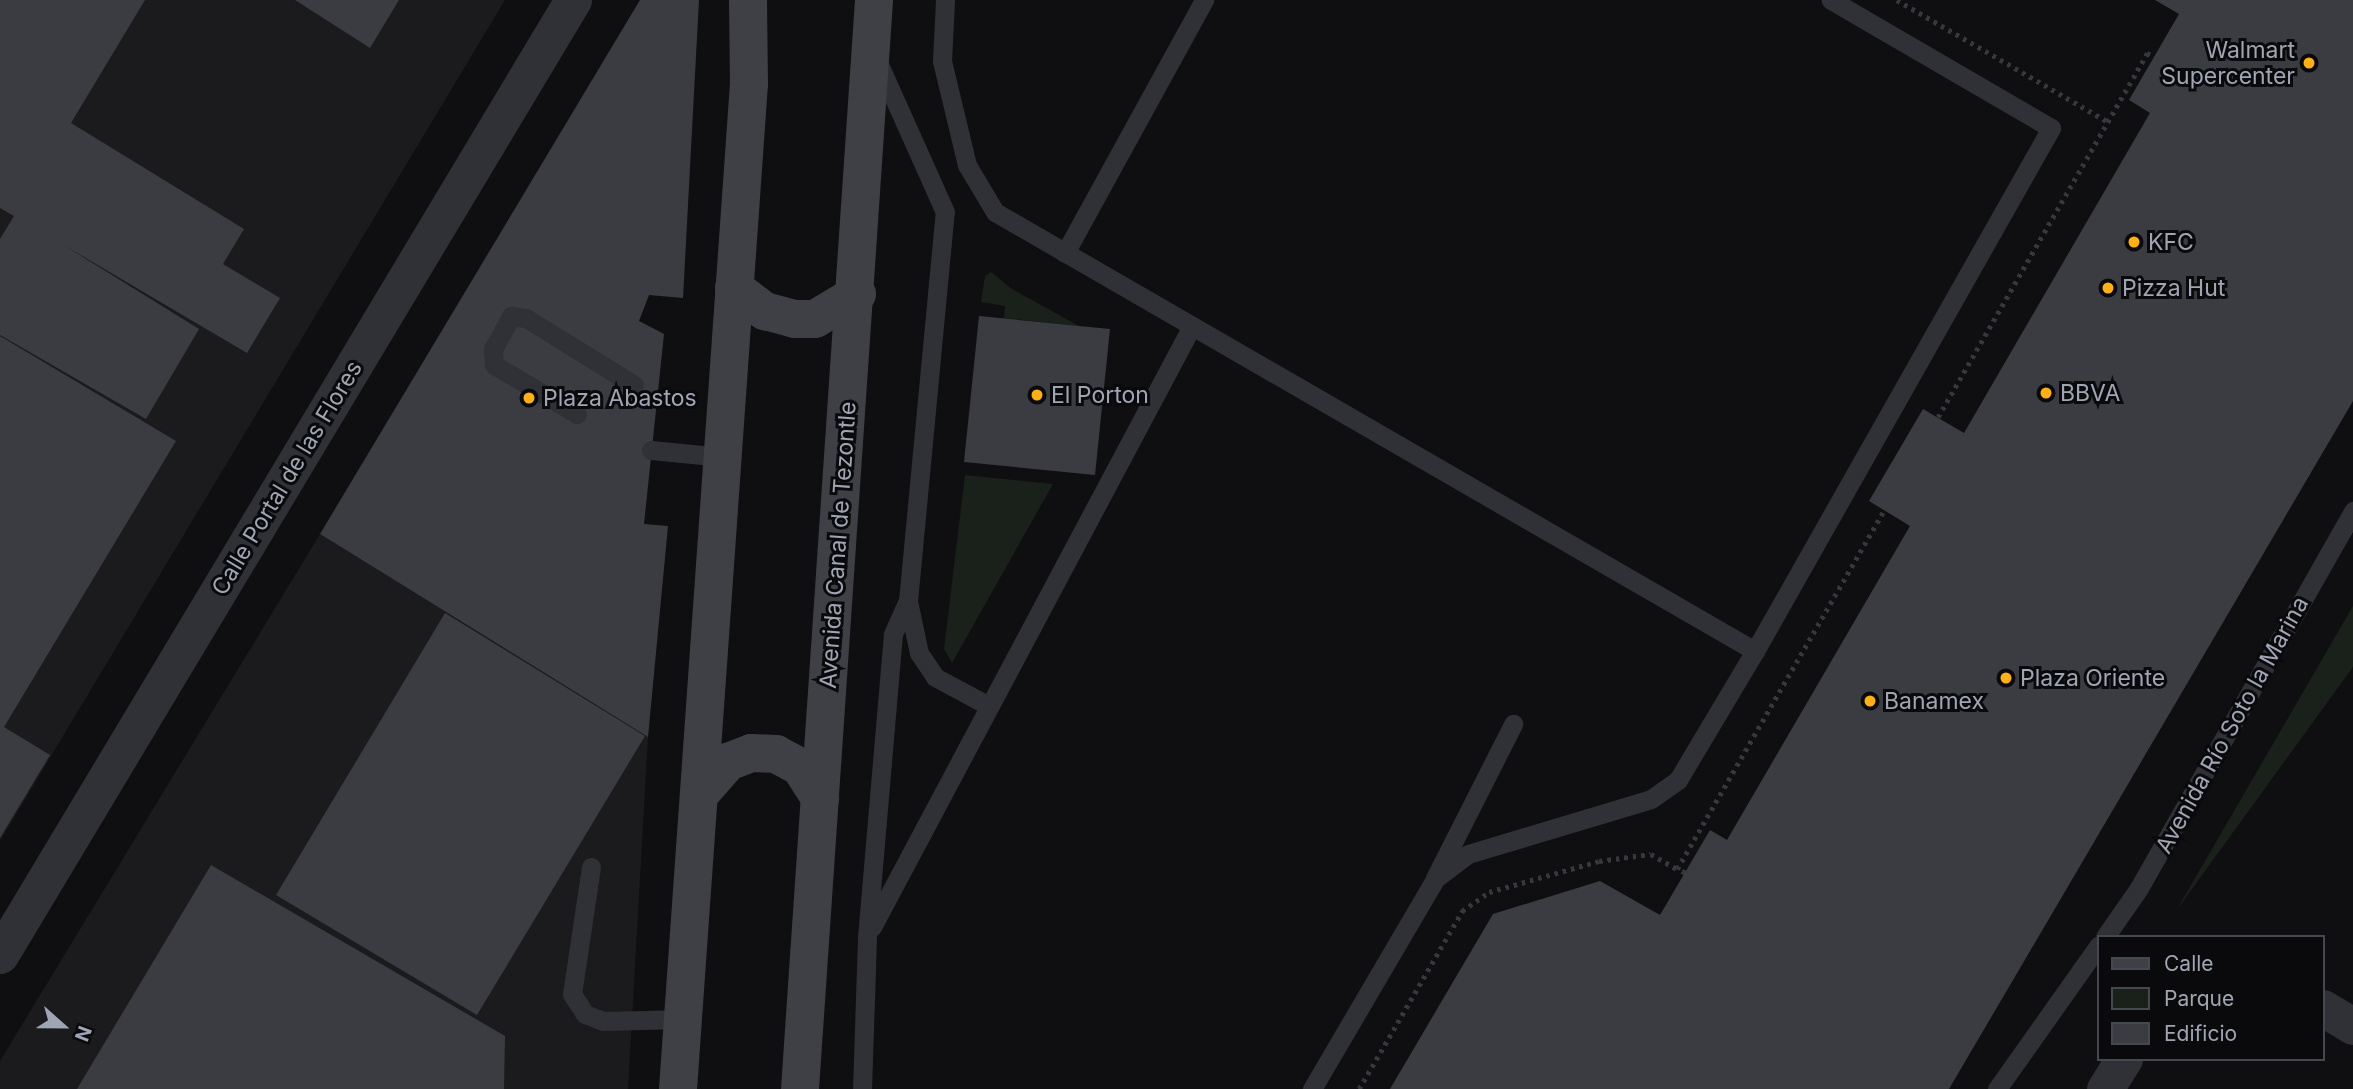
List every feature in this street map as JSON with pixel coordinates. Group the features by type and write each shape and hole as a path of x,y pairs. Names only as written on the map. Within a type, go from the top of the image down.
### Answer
{"main road":[{"path":"678,1089 749,83 748,0"},
{"name":"Avenida Canal de Tezontle","path":"800,1089 857,294 874,0"},
{"path":"734,288 765,311 794,319 815,319 857,294"},
{"path":"699,794 728,762 751,753 776,754 800,767 820,798"}],"street":[{"name":"Calle Portal de las Flores","path":"0,955 573,0"},
{"path":"2325,1009 2353,1026"},
{"path":"2105,1089 2123,1061"}],"lane":[{"path":"945,0 942,61 967,165 995,212 1755,652"},
{"path":"1065,253 1204,0"},
{"path":"1435,879 1468,854 1651,799 1678,780 1755,652 2051,128 1831,0"},
{"path":"873,51 945,212 908,601 919,653 935,677 989,706"},
{"path":"577,414 494,366 493,349 511,316 527,318 634,385"},
{"path":"867,937 1192,326"},
{"path":"651,450 723,457"},
{"name":"Avenida Río Soto la Marina","path":"2106,935 2139,888 2353,510"},
{"path":"861,1088 867,937 893,634 908,601"},
{"path":"1312,1089 1435,879 1513,724"},
{"path":"591,867 572,994 585,1014 603,1021 683,1019"},
{"path":"1997,1089 2098,946"}],"path":[{"path":"1897,0 2108,122"},
{"path":"1938,417 2147,53 2154,57"},
{"path":"1677,869 1884,510"},
{"path":"1359,1089 1461,911 1489,892 1599,861 1651,854 1685,873"}],"shaded area":[{"path":"0,0 505,0 0,841"},
{"path":"320,534 648,737 628,1089 0,1089 0,1061"}],"green space":[{"path":"991,272 1012,289 1079,326 1004,318 1005,306 981,302 985,276"},
{"path":"965,475 1053,484 952,663 944,649"},
{"path":"2353,606 2353,667 2176,911"}],"building":[{"path":"0,0 145,0 71,123 244,229 223,264 280,298 247,353 62,244 199,329 146,419 0,335 0,239 14,216 0,208"},
{"path":"295,0 399,0 370,48"},
{"name":"Plaza Abastos","path":"640,0 699,0 683,298 649,295 639,321 664,334 644,524 668,526 648,737 320,534"},
{"name":"Plaza Oriente","path":"2155,0 2353,0 2353,401 1949,1089 1390,1089 1493,914 1600,881 1660,915 1710,830 1727,840 1910,526 1869,501 1923,409 1964,433 2150,113 2129,100 2179,14"},
{"name":"El Porton","path":"979,316 1110,329 1095,475 964,462"},
{"path":"0,336 176,441 4,727 50,755 0,838"},
{"path":"445,613 645,736 477,1015 276,895"},
{"path":"211,865 505,1036 504,1089 77,1089"}],"place":[{"name":"Walmart Supercenter","path":"2309,63"},
{"name":"KFC","path":"2134,242"},
{"name":"Pizza Hut","path":"2108,288"},
{"name":"BBVA","path":"2046,393"},
{"name":"El Porton","path":"1037,395"},
{"name":"Plaza Abastos","path":"529,398"},
{"name":"Plaza Oriente","path":"2006,678"},
{"name":"Banamex","path":"1870,701"}]}
